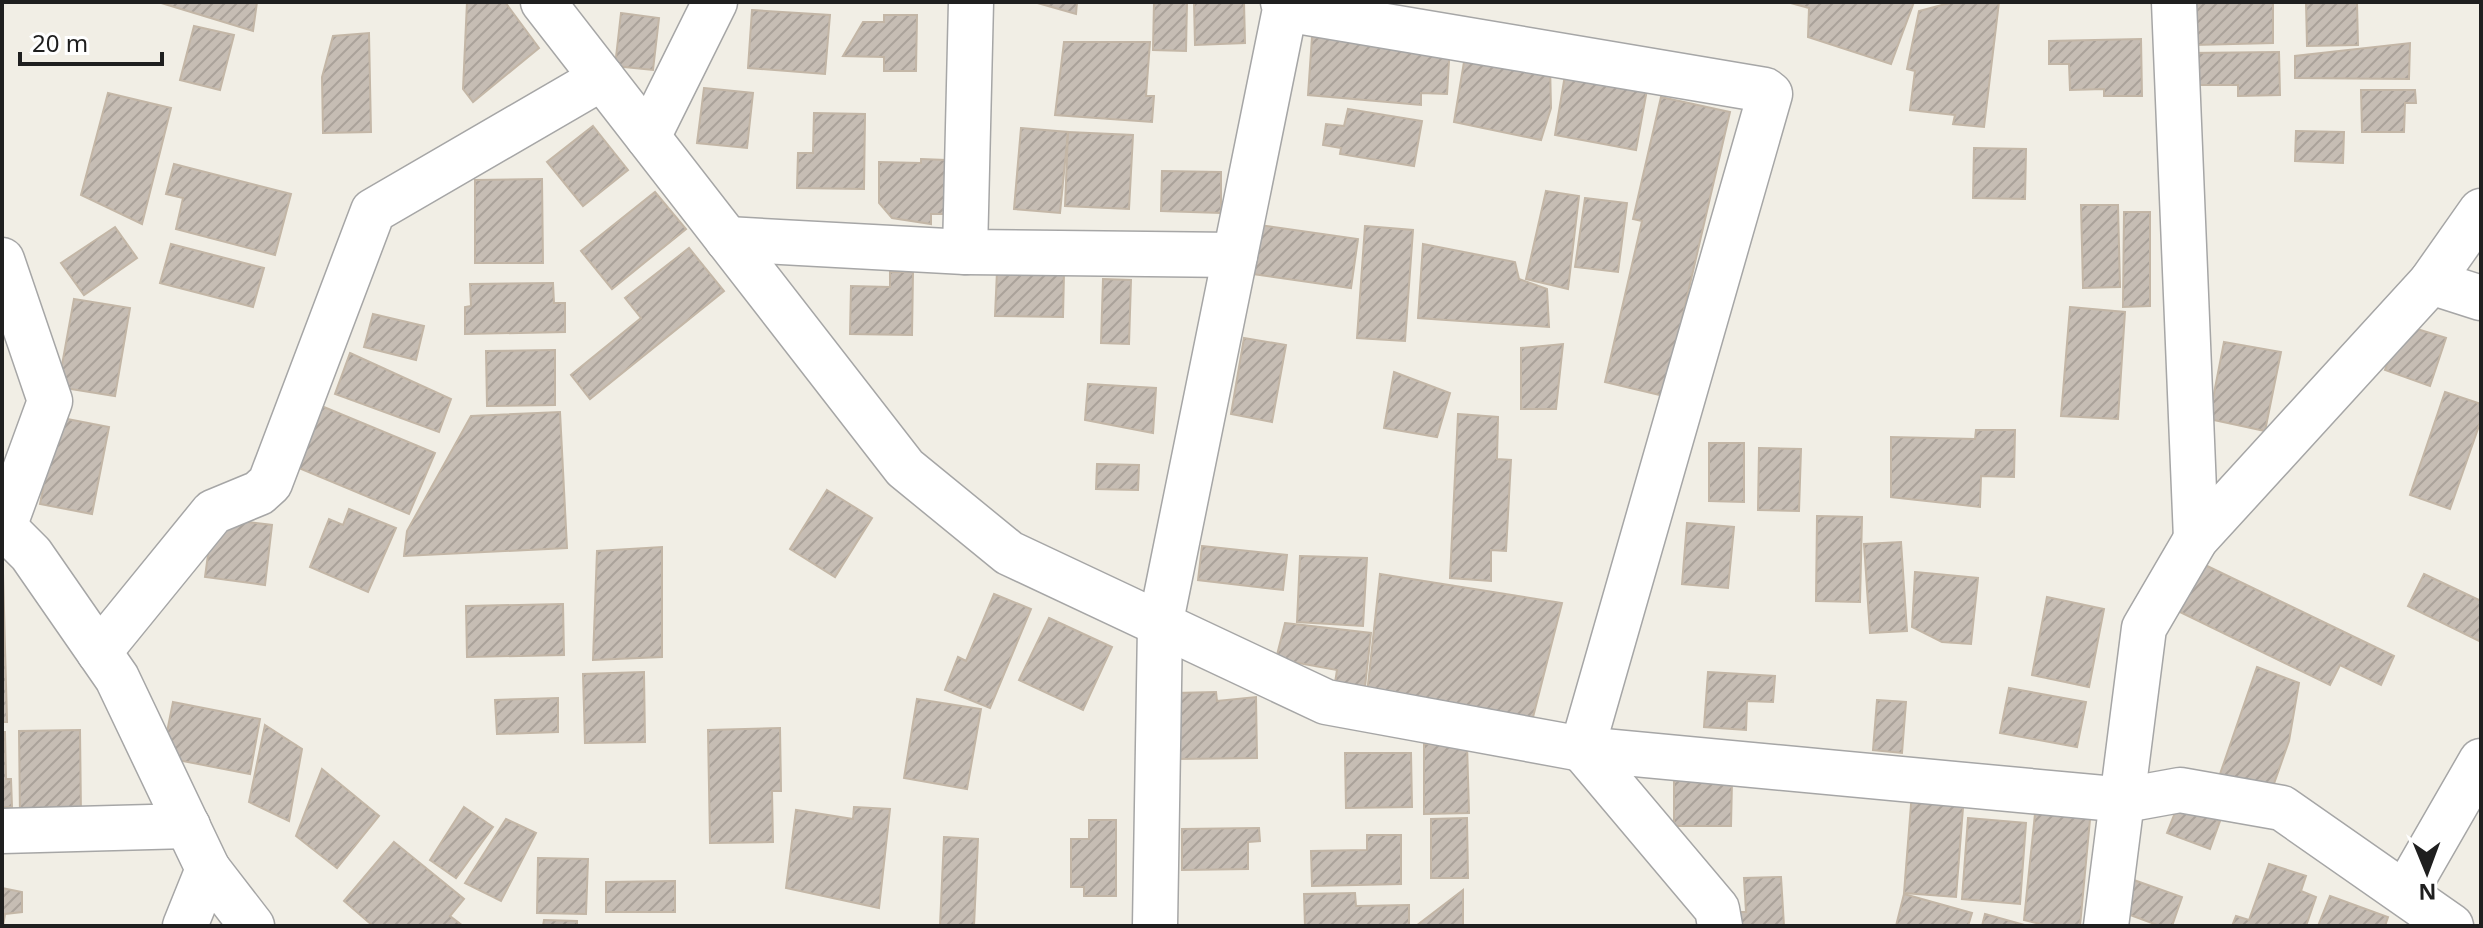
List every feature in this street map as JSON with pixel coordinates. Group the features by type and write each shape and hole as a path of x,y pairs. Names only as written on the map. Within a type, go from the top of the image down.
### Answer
{"street":[{"path":"543,2 905,468 1009,553 1326,702 1582,749 2125,800 2180,790 2282,808 2451,926"},
{"path":"648,137 715,2"},
{"path":"965,252 971,2"},
{"path":"2174,2 2196,539"},
{"path":"1155,926 1160,626 1284,5 1765,90 1770,94 1582,749"},
{"path":"99,652 213,512 259,493 270,483 373,211 602,78"},
{"path":"2106,926 2125,800 2144,628 2196,539 2431,282 2481,211"},
{"path":"727,239 965,252 1235,255"},
{"path":"2,260 50,401 3,526 31,554 117,678 208,869 252,926"},
{"path":"2431,282 2481,298"},
{"path":"1582,749 1717,909 1720,926"},
{"path":"2405,893 2481,761"},
{"path":"2,831 188,826"},
{"path":"185,926 208,869"}],"building":[{"path":"158,2 257,2 253,31"},
{"path":"467,2 505,2 539,48 473,102 463,89"},
{"path":"1034,2 1077,2 1076,14"},
{"path":"1154,2 1187,2 1186,51 1153,50"},
{"path":"1194,2 1244,2 1245,43 1195,45"},
{"path":"1787,2 1914,2 1891,64 1808,37 1809,8"},
{"path":"1953,2 1999,2 1984,127 1953,124 1955,115 1910,110 1915,71 1907,69 1919,11"},
{"path":"2193,2 2273,2 2273,43 2194,45"},
{"path":"2306,2 2357,2 2358,45 2307,46"},
{"path":"752,10 830,15 825,74 748,68"},
{"path":"621,13 659,18 653,70 615,66"},
{"path":"884,15 917,15 916,71 884,71 884,57 843,56 863,22 884,22"},
{"path":"194,26 234,35 220,90 180,80"},
{"path":"369,33 371,132 323,133 322,77 333,36"},
{"path":"1312,37 1450,45 1447,94 1421,93 1421,105 1308,95"},
{"path":"2141,39 2142,96 2104,96 2104,89 2070,90 2069,64 2049,64 2049,41"},
{"path":"1064,42 1150,42 1146,96 1154,96 1152,122 1055,115"},
{"path":"2410,43 2409,79 2295,78 2295,56"},
{"path":"1466,50 1550,64 1551,108 1541,140 1454,122"},
{"path":"2279,52 2280,95 2238,96 2238,85 2190,85 2189,53"},
{"path":"1566,69 1648,84 1636,150 1555,135"},
{"path":"704,88 753,93 747,148 697,143"},
{"path":"2361,90 2415,90 2416,103 2405,103 2404,132 2362,132"},
{"path":"108,93 171,108 142,224 81,195"},
{"path":"1661,97 1730,112 1664,396 1605,382 1642,221 1633,219"},
{"path":"1348,109 1422,121 1414,166 1340,154 1341,148 1323,145 1326,124 1344,126"},
{"path":"814,113 865,114 864,189 797,188 798,153 813,153"},
{"path":"593,126 628,170 583,206 547,162"},
{"path":"1021,128 1068,132 1060,213 1014,209"},
{"path":"2296,131 2344,132 2343,163 2295,161"},
{"path":"1068,132 1133,135 1129,209 1065,206"},
{"path":"1974,148 2026,149 2025,199 1973,198"},
{"path":"921,159 946,160 944,214 931,214 931,224 892,218 879,203 879,162 921,163"},
{"path":"174,164 291,194 275,255 176,229 183,198 166,194"},
{"path":"1162,171 1221,172 1221,213 1161,211"},
{"path":"542,179 543,263 475,263 475,180"},
{"path":"1546,191 1579,196 1568,289 1526,279"},
{"path":"655,192 686,229 612,289 581,251"},
{"path":"1585,198 1627,203 1618,272 1575,267"},
{"path":"2081,205 2118,205 2120,287 2083,288"},
{"path":"2124,212 2150,212 2150,306 2123,307"},
{"path":"1252,224 1358,239 1351,288 1245,273"},
{"path":"1365,226 1413,230 1405,341 1357,338"},
{"path":"115,227 137,258 84,295 61,263"},
{"path":"171,244 264,268 253,307 160,283"},
{"path":"1423,244 1515,262 1519,279 1547,289 1549,327 1418,318"},
{"path":"689,248 724,291 590,399 571,375 641,318 625,298"},
{"path":"997,271 1064,273 1063,317 995,316"},
{"path":"890,272 913,272 912,335 850,334 851,286 890,287"},
{"path":"1103,279 1131,280 1129,344 1101,343"},
{"path":"553,283 554,303 565,303 565,332 465,334 465,307 471,306 470,284"},
{"path":"74,299 130,308 115,396 58,387"},
{"path":"2070,307 2125,312 2118,419 2061,416"},
{"path":"373,314 424,326 416,360 364,347"},
{"path":"2401,324 2446,338 2430,386 2385,370"},
{"path":"1244,338 1286,345 1272,422 1231,414"},
{"path":"2224,342 2281,352 2265,431 2209,419"},
{"path":"1563,344 1556,409 1521,409 1521,348"},
{"path":"555,350 555,405 487,406 486,351"},
{"path":"350,353 451,399 439,432 335,394"},
{"path":"1394,372 1450,393 1437,437 1384,428"},
{"path":"1088,384 1156,388 1153,433 1085,420"},
{"path":"2445,392 2481,404 2481,420 2450,509 2410,495"},
{"path":"319,405 435,453 409,514 294,466"},
{"path":"560,412 567,548 404,556 407,531 471,416"},
{"path":"1458,414 1498,417 1497,459 1511,460 1506,551 1491,550 1491,581 1450,578"},
{"path":"57,417 109,427 92,514 40,504"},
{"path":"1976,430 2015,430 2014,477 1981,476 1980,507 1891,497 1891,437 1975,439"},
{"path":"1709,443 1744,443 1744,502 1709,501"},
{"path":"1759,448 1801,449 1799,511 1758,510"},
{"path":"1097,464 1139,465 1138,490 1096,489"},
{"path":"827,490 872,518 835,577 790,549"},
{"path":"349,509 396,528 368,592 310,567 329,519 343,525"},
{"path":"1817,516 1862,517 1860,602 1816,601"},
{"path":"213,518 272,525 265,585 205,577"},
{"path":"1687,523 1734,527 1728,588 1682,584"},
{"path":"1901,542 1907,631 1870,633 1864,544"},
{"path":"1202,546 1287,555 1283,590 1198,580"},
{"path":"662,547 662,657 593,660 597,551"},
{"path":"1300,556 1367,558 1363,626 1297,622"},
{"path":"2203,564 2394,656 2381,685 2340,665 2330,685 2180,612"},
{"path":"1915,572 1978,578 1971,644 1942,642 1912,627"},
{"path":"3,573 7,722 2,722"},
{"path":"1380,574 1562,603 1532,721 1367,694"},
{"path":"2424,574 2481,601 2481,642 2408,606"},
{"path":"994,594 1031,609 990,708 945,690 958,657 966,661"},
{"path":"2047,597 2104,609 2089,687 2032,675"},
{"path":"563,604 564,655 467,657 466,606"},
{"path":"1049,618 1112,647 1083,710 1019,680"},
{"path":"1285,623 1371,633 1365,687 1335,683 1337,670 1276,659"},
{"path":"2257,667 2299,683 2289,741 2270,795 2219,777"},
{"path":"644,672 645,742 585,743 583,674"},
{"path":"1708,672 1775,676 1773,702 1747,701 1746,730 1704,727"},
{"path":"2009,688 2086,702 2077,747 2000,733"},
{"path":"1216,692 1217,701 1256,697 1257,758 1176,759 1175,693"},
{"path":"558,698 558,732 497,734 495,700"},
{"path":"917,699 981,709 967,789 904,778"},
{"path":"1877,700 1906,702 1902,753 1873,750"},
{"path":"173,702 260,719 250,774 162,757"},
{"path":"265,725 302,749 289,821 249,802"},
{"path":"780,728 781,791 772,791 773,842 710,843 708,730"},
{"path":"80,730 81,816 20,816 19,731"},
{"path":"2,732 5,732 6,779 11,779 12,807 2,807"},
{"path":"1467,743 1469,813 1424,814 1424,744"},
{"path":"1345,753 1411,753 1412,807 1346,808"},
{"path":"322,769 379,816 337,868 296,836"},
{"path":"1674,780 1732,781 1731,826 1674,826"},
{"path":"1912,792 1964,795 1956,897 1904,893"},
{"path":"2036,804 2091,809 2080,926 2048,926 2024,920"},
{"path":"2178,805 2220,821 2210,849 2167,833"},
{"path":"464,807 493,827 456,878 430,860"},
{"path":"854,807 890,809 879,908 786,888 796,810 853,819"},
{"path":"1467,818 1468,878 1431,878 1431,819"},
{"path":"1968,818 2026,823 2020,904 1962,899"},
{"path":"506,819 536,833 501,901 465,883"},
{"path":"1089,820 1116,820 1116,896 1084,896 1084,887 1071,887 1071,839 1089,839"},
{"path":"1259,828 1260,841 1248,842 1248,869 1182,870 1182,829"},
{"path":"1367,835 1401,835 1401,884 1312,886 1311,851 1367,850"},
{"path":"944,837 978,839 974,926 940,926"},
{"path":"394,842 464,899 450,916 463,926 373,926 344,901"},
{"path":"538,858 588,859 586,914 537,913"},
{"path":"2269,864 2306,876 2301,891 2316,897 2306,926 2232,926 2236,916 2249,920"},
{"path":"1781,877 1784,926 1738,926 1737,912 1746,912 1744,878"},
{"path":"2131,879 2182,897 2172,926 2160,926 2119,911"},
{"path":"675,881 675,912 606,912 606,882"},
{"path":"2,888 22,892 22,912 5,914 3,926"},
{"path":"1463,890 1463,926 1416,926"},
{"path":"1355,893 1356,906 1409,905 1409,926 1305,926 1304,894"},
{"path":"1904,894 1972,913 1968,926 1896,926"},
{"path":"2330,896 2388,917 2385,926 2318,926"},
{"path":"1985,914 2028,926 1982,926"},
{"path":"544,920 577,921 577,926 543,926"}]}
